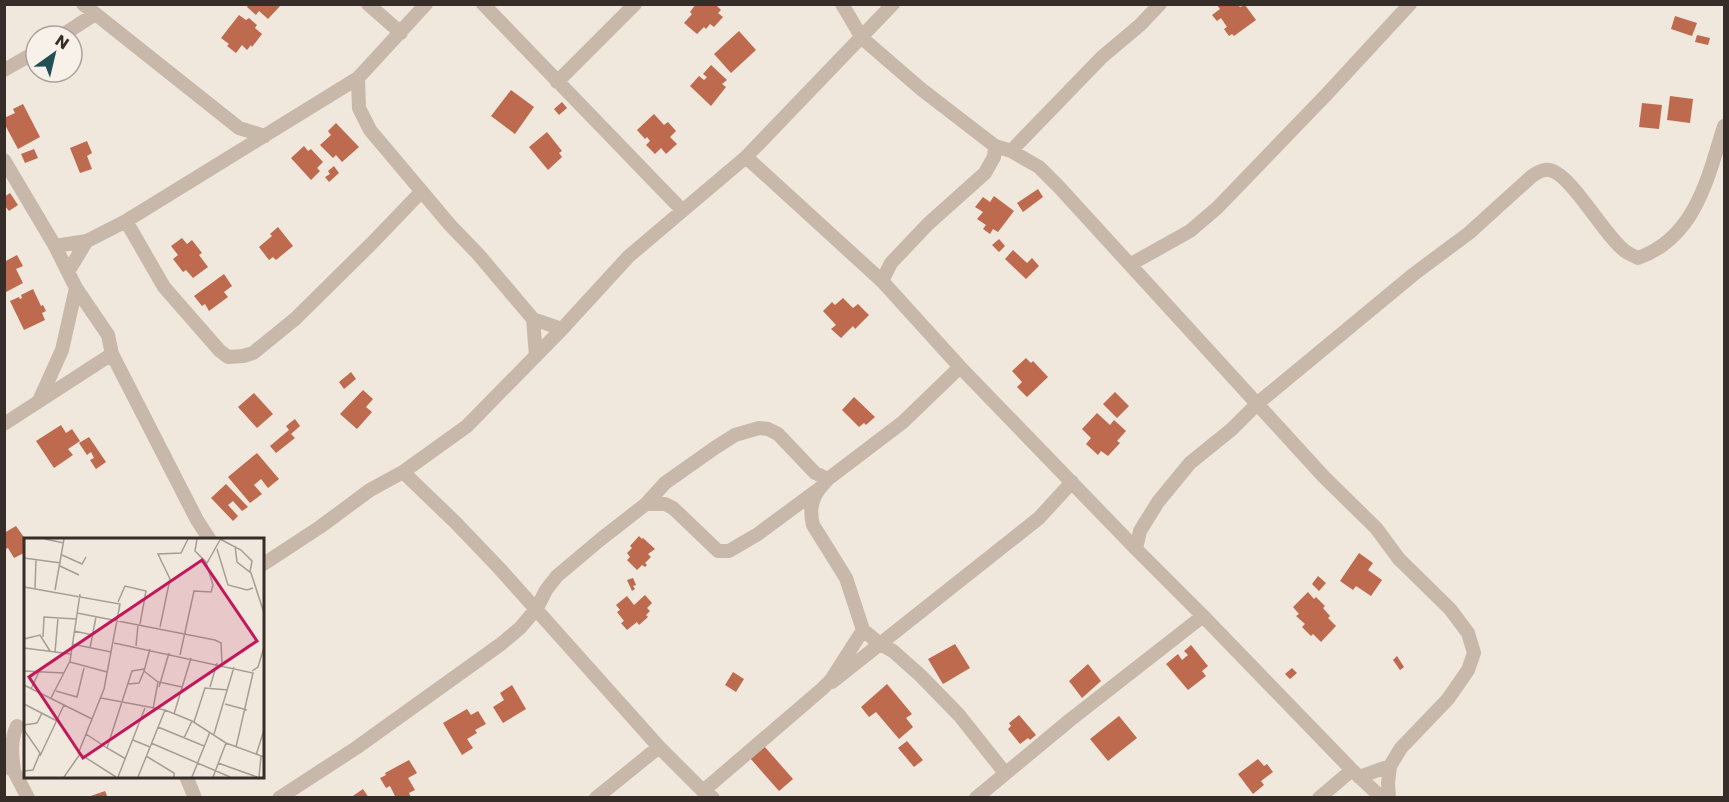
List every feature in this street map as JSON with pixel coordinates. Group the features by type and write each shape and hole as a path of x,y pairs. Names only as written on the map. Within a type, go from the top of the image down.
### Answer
{"street":[{"path":"82,4 239,128 265,136"},
{"path":"368,4 402,33"},
{"path":"55,246 86,242 126,221 358,78 402,33 426,4"},
{"path":"483,4 682,210"},
{"path":"557,82 635,4"},
{"path":"842,4 862,38 921,89 995,146 1011,151 1039,167 1059,186 1323,477 1376,528 1399,559 1450,609 1468,633 1474,654 1468,670 1448,699 1401,748 1390,766 1389,798"},
{"path":"264,564 320,527 370,490 403,472 467,426 562,329 629,256 746,157 893,4"},
{"path":"1011,151 1101,57 1140,25 1160,4"},
{"path":"1131,264 1190,231 1217,208 1410,4"},
{"path":"79,24 94,14"},
{"path":"4,70 24,59"},
{"path":"358,78 359,108 370,130 421,192 533,319 562,329"},
{"path":"1136,549 1140,531 1158,502 1190,463 1232,429 1258,403 1414,274 1469,232 1532,176 1551,170 1563,178 1614,241 1625,251 1638,258 1652,253 1690,218 1701,198 1725,126"},
{"path":"237,153 239,128"},
{"path":"882,281 891,263 928,224 985,173 994,157 995,146"},
{"path":"746,157 882,281 960,367 1136,549 1382,798"},
{"path":"4,160 55,246 76,288 108,335 112,354 209,538"},
{"path":"1709,174 1725,175"},
{"path":"126,221 164,287 220,351 228,357 243,356 253,353 295,319 421,192"},
{"path":"68,272 86,242"},
{"path":"39,401 62,350 76,288"},
{"path":"533,319 536,356"},
{"path":"4,424 112,354"},
{"path":"646,504 665,504 673,508 718,551 729,551 758,534 903,422 960,367"},
{"path":"279,798 356,748 501,644 520,628 537,608 546,590 557,576 601,538 646,504 664,483 735,435 759,428 768,429 778,434 815,473 828,479"},
{"path":"403,472 456,522 537,608 659,747 708,794 831,680 863,630"},
{"path":"822,689 846,673 1039,518 1072,482"},
{"path":"817,490 811,505 810,515 813,525 846,578 863,630 893,651 921,676 959,715 1005,773"},
{"path":"976,798 1203,616"},
{"path":"4,734 21,724"},
{"path":"21,724 12,737 9,767 28,798"},
{"path":"596,798 659,747"},
{"path":"1319,798 1355,773 1390,766"},
{"path":"186,778 195,798"}],"building":[{"path":"249,4 278,4 280,6 268,19 259,11 256,15 247,7"},
{"path":"696,4 715,4 721,10 718,13 723,17 714,27 710,24 697,34 684,23 692,14 690,12"},
{"path":"1217,5 1238,5 1240,7 1245,5 1256,20 1234,36 1232,34 1229,36 1224,29 1227,27 1221,18 1217,21 1212,15 1220,9"},
{"path":"239,15 246,20 249,18 262,34 252,47 251,45 247,50 242,45 236,53 221,38"},
{"path":"1675,16 1697,23 1692,36 1671,29"},
{"path":"739,31 756,50 731,73 714,54"},
{"path":"1697,35 1710,38 1708,45 1695,42"},
{"path":"711,65 727,80 722,84 726,87 711,106 690,86 699,76 704,80 707,77 703,74"},
{"path":"511,90 534,107 515,134 491,116"},
{"path":"1670,96 1693,99 1690,123 1667,120"},
{"path":"562,102 567,108 559,115 554,109"},
{"path":"1642,103 1662,105 1659,129 1639,127"},
{"path":"23,104 40,137 18,149 4,123 4,118 15,113 13,109"},
{"path":"654,114 664,125 668,122 676,131 670,137 677,144 666,154 661,148 655,154 646,145 650,141 647,137 645,139 637,130"},
{"path":"336,123 359,147 342,162 336,155 333,158 320,145 331,135 328,131"},
{"path":"547,132 562,151 559,153 562,157 548,170 529,147"},
{"path":"87,141 92,153 87,156 92,169 80,173 70,148"},
{"path":"304,146 308,151 311,149 323,162 317,168 320,171 311,180 291,158"},
{"path":"34,149 38,158 25,163 21,154"},
{"path":"334,166 339,173 329,182 325,177 330,174 328,171"},
{"path":"1038,189 1043,197 1023,212 1017,203"},
{"path":"10,193 18,205 9,211 4,205 4,197"},
{"path":"994,196 1014,211 998,232 993,229 990,234 983,229 986,225 977,219 983,212 975,207 983,197 990,202"},
{"path":"278,227 293,246 276,260 273,257 269,260 259,247 272,236 270,234"},
{"path":"182,238 187,244 192,240 202,253 199,255 208,267 193,278 186,270 183,272 173,259 178,255 171,246"},
{"path":"999,239 1005,246 999,252 992,245"},
{"path":"1013,250 1027,263 1032,258 1039,266 1026,279 1005,259"},
{"path":"17,255 23,266 16,269 23,283 6,292 4,262"},
{"path":"224,274 232,286 224,292 228,297 209,311 205,304 202,306 194,296"},
{"path":"33,289 46,311 42,313 45,320 24,330 10,301 22,298 21,295"},
{"path":"843,298 853,308 858,304 869,315 855,329 853,326 841,338 831,329 836,325 823,311 832,302 835,305"},
{"path":"1026,358 1031,363 1033,361 1048,377 1027,397 1017,387 1022,382 1012,371"},
{"path":"351,372 356,379 344,389 339,382"},
{"path":"363,390 373,399 366,407 372,412 357,429 340,414"},
{"path":"1115,392 1129,406 1117,418 1103,404"},
{"path":"254,393 273,414 257,428 238,407"},
{"path":"854,397 875,417 866,425 864,423 859,427 842,410"},
{"path":"1097,413 1110,425 1114,420 1126,431 1117,441 1120,443 1108,456 1101,451 1098,455 1086,444 1091,438 1082,429"},
{"path":"295,419 300,426 291,434 295,438 276,453 270,446 289,430 286,426"},
{"path":"61,425 66,433 72,429 80,441 68,449 73,455 54,468 36,441"},
{"path":"89,437 106,462 96,469 90,460 94,458 91,452 87,455 79,443"},
{"path":"257,453 279,479 268,488 261,479 254,485 262,494 250,503 228,477"},
{"path":"226,484 248,507 242,511 233,501 228,505 238,516 233,521 211,498"},
{"path":"16,526 25,538 24,553 14,558 8,548 4,550 4,533"},
{"path":"639,536 655,549 648,554 651,557 645,563 647,565 645,567 642,565 637,570 627,560 630,557 627,553"},
{"path":"1359,553 1373,563 1368,570 1382,580 1371,596 1356,586 1353,590 1340,581"},
{"path":"1318,576 1326,583 1319,591 1312,584"},
{"path":"633,578 636,585 633,586 635,589 632,591 627,580"},
{"path":"1308,592 1325,606 1323,608 1330,616 1328,618 1336,626 1321,642 1302,627 1305,624 1296,616 1299,614 1293,607"},
{"path":"645,595 652,603 647,608 650,611 646,615 648,617 639,625 637,622 627,630 621,623 624,621 617,612 620,610 616,605 627,596 634,605"},
{"path":"955,644 970,668 943,684 928,659"},
{"path":"1191,645 1208,666 1202,671 1206,676 1188,690 1166,664 1178,654 1182,660 1188,655 1184,651"},
{"path":"1397,656 1404,667 1400,670 1393,660"},
{"path":"1088,664 1101,681 1082,698 1069,681"},
{"path":"1292,668 1297,673 1290,679 1285,674"},
{"path":"733,672 744,679 736,692 725,685"},
{"path":"887,684 912,714 906,718 913,727 899,739 876,712 869,717 861,707"},
{"path":"512,685 526,709 503,723 493,707 504,700 500,693"},
{"path":"467,709 471,715 478,711 486,724 475,730 477,733 467,739 473,748 462,755 443,723"},
{"path":"1019,715 1036,735 1020,744 1008,729 1011,726 1009,723"},
{"path":"1119,716 1137,738 1108,761 1090,739"},
{"path":"907,741 923,760 914,767 898,748"},
{"path":"764,746 793,779 779,791 750,758"},
{"path":"1258,759 1264,766 1267,764 1273,772 1261,781 1264,785 1253,794 1238,774"},
{"path":"409,760 417,773 408,778 415,790 409,793 411,798 396,798 390,786 386,788 380,778"},
{"path":"363,789 369,798 350,798"},
{"path":"105,791 108,798 88,798 88,797"}]}
